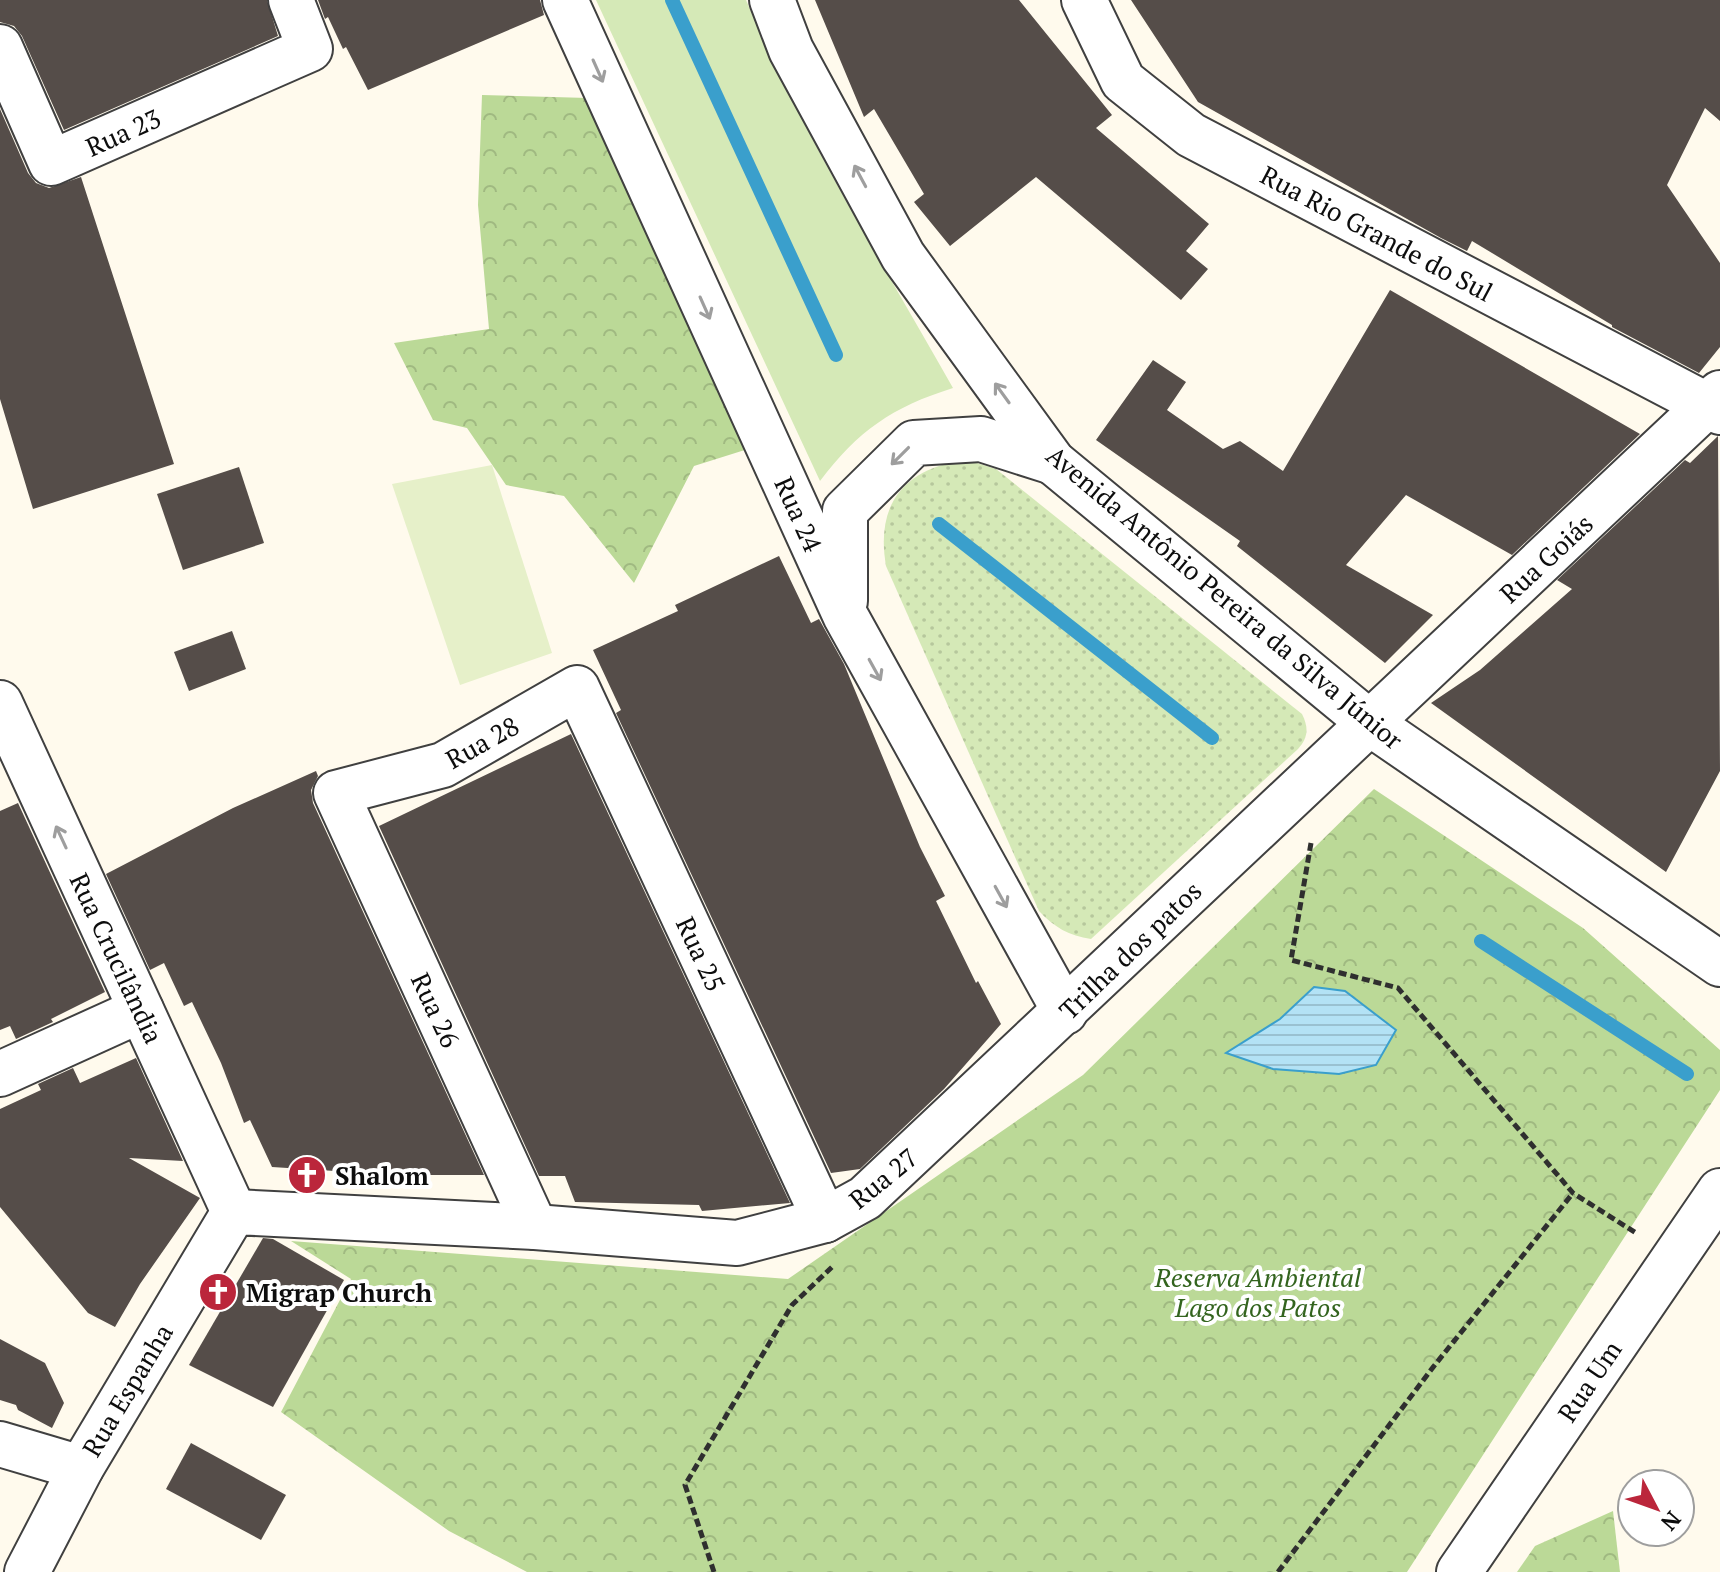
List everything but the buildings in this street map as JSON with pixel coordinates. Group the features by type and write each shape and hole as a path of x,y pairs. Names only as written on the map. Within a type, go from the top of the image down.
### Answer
{"street":[{"name":"Rua 23","path":"0,47 51,163 310,49 291,0"},
{"name":"Rua 24","path":"565,0 845,615 1065,1012"},
{"name":"Avenida Antônio Pereira da Silva Júnior","path":"772,0 791,50 903,256 1053,462 1371,724 1720,964"},
{"name":"Rua Rio Grande do Sul","path":"1084,0 1123,81 1191,135 1716,404"},
{"name":"Rua Goiás","path":"1371,724 1716,404"},
{"path":"845,615 845,511 914,443 981,439 1053,462"},
{"name":"Rua 28","path":"336,793 443,765 577,688"},
{"name":"Rua 25","path":"577,688 825,1220"},
{"name":"Rua Crucilândia","path":"0,703 234,1212"},
{"name":"Rua 27","path":"234,1212 535,1227 737,1243 825,1220 865,1198 1371,724"},
{"name":"Rua 26","path":"336,793 535,1227"},
{"path":"0,1074 141,1010"},
{"name":"Rua Um","path":"1459,1572 1720,1191"},
{"name":"Rua Espanha","path":"27,1572 81,1468 234,1212"},
{"path":"0,1444 81,1468"}],"path":[{"path":"1312,840 1291,960 1398,988 1573,1193 1674,1258"},
{"path":"1278,1572 1434,1366 1573,1193"},
{"path":"714,1572 685,1485 792,1305 838,1261"}],"green space":[{"path":"596,0 746,0 818,149 953,388 931,395 878,423 848,448 820,481"},
{"path":"482,95 588,98 748,449 694,466 634,583 564,496 506,485 467,428 433,420 394,343 489,329 478,205"},
{"path":"958,461 996,469 1302,714 1306,724 1306,737 1298,749 1091,939 1062,930 1039,911 886,566 885,527 896,496 921,474"},
{"path":"492,465 552,653 460,685 392,484"},
{"name":"Reserva Ambiental Lago dos Patos","path":"1374,789 1583,928 1720,1050 1720,1090 1407,1572 527,1572 449,1531 281,1412 351,1279 291,1241 788,1279 1083,1075"},
{"path":"1613,1511 1620,1572 1517,1572 1535,1546"}],"water":[{"path":"1314,987 1345,991 1396,1030 1376,1065 1339,1074 1273,1069 1226,1053 1280,1019"}],"waterway":[{"path":"672,0 836,355"},
{"path":"939,524 1212,738"},
{"path":"1481,941 1687,1074"}],"place":[{"name":"Shalom","path":"307,1175"},
{"name":"Migrap Church","path":"218,1292"}]}
